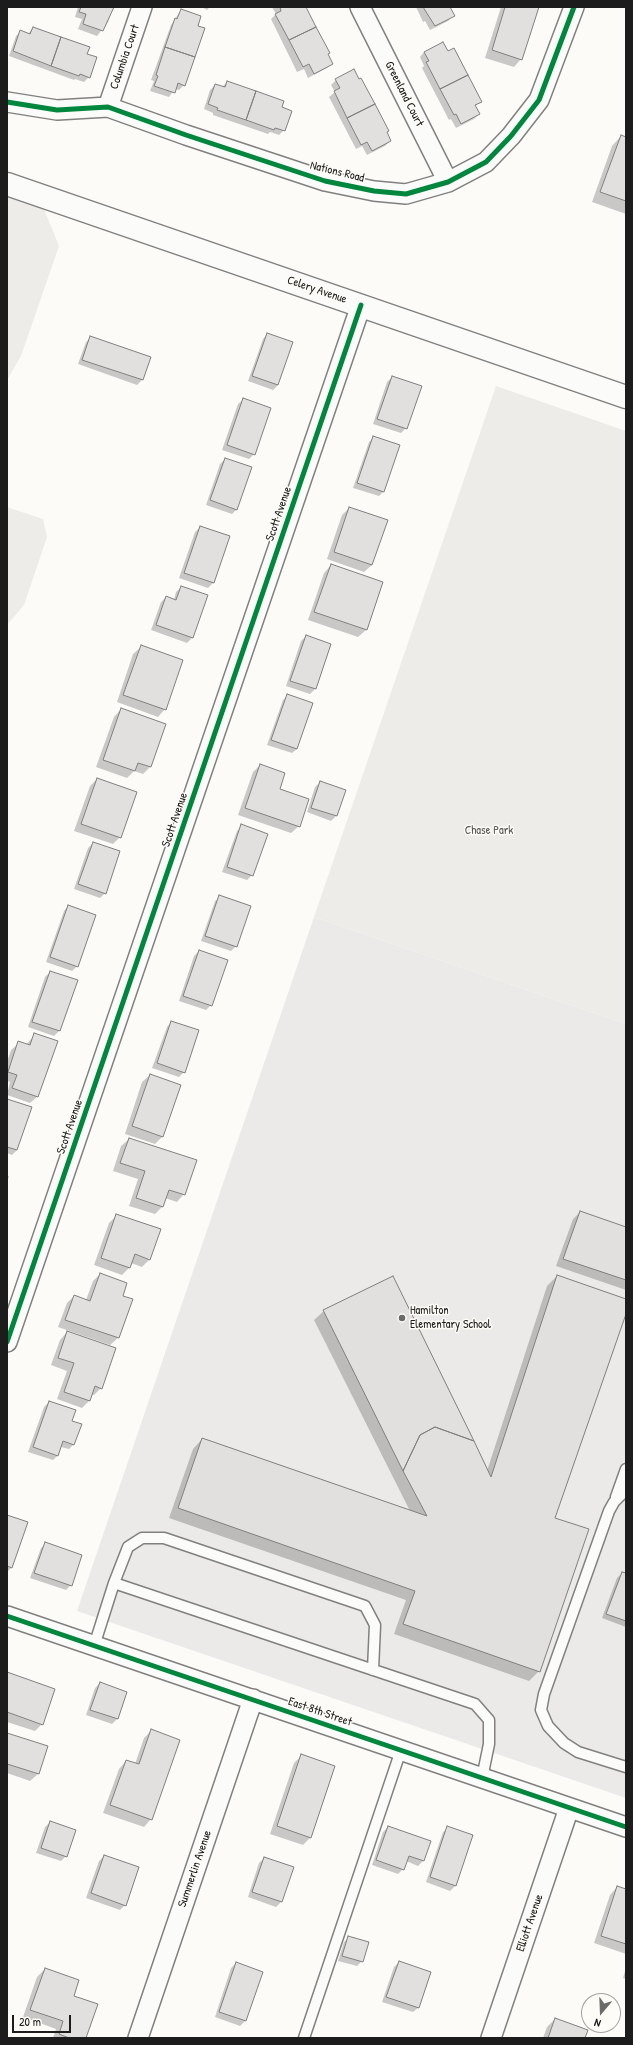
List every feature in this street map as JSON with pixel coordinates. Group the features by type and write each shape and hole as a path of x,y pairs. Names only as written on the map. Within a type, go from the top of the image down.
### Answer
{"main road":[{"name":"Celery Avenue","path":"7,184 626,397"}],"street":[{"name":"Columbia Court","path":"108,107 142,7"},
{"name":"Greenland Court","path":"360,7 448,182"},
{"name":"Nations Road","path":"7,102 26,107 57,110 108,107 186,135 325,181 374,191 406,194 448,182 486,162 511,136 539,100 574,7"},
{"name":"Scott Avenue","path":"7,1342 361,305"},
{"name":"East 8th Street","path":"7,1616 626,1827"},
{"name":"Summerlin Avenue","path":"138,2038 253,1699"},
{"name":"Elliott Avenue","path":"491,2038 570,1808"}],"lane":[{"path":"626,1469 614,1502 609,1511 547,1687 541,1710 548,1726 564,1743 578,1752 626,1767"},
{"path":"614,1502 626,1490"},
{"path":"94,1646 114,1583 128,1547 142,1538 164,1538 365,1606 375,1625 373,1670"},
{"path":"114,1583 475,1704 490,1720 489,1744 482,1778"},
{"path":"304,2038 401,1750"}],"shaded area":[{"name":"Hamilton Elementary School","path":"314,917 626,1024 626,1798 77,1611"}],"green space":[{"path":"7,196 44,209 59,246 21,356 7,380"},
{"name":"Chase Park","path":"496,386 626,431 626,1024 314,917"},
{"path":"7,507 43,519 47,537 24,605 7,625"}],"building":[{"path":"81,7 114,7 103,31 83,24 86,14 79,12"},
{"path":"280,7 306,7 316,27 289,40 275,14 281,11"},
{"path":"423,7 450,7 455,16 435,26"},
{"path":"505,7 539,7 522,60 492,50"},
{"path":"181,9 201,16 198,26 205,28 195,57 165,47 175,18 177,19"},
{"path":"33,27 61,37 51,66 13,51 20,30 30,34"},
{"path":"316,27 330,53 328,54 333,64 314,74 309,64 303,67 289,40"},
{"path":"61,37 90,47 87,54 97,57 90,78 80,74 79,76 51,66"},
{"path":"443,42 448,51 454,48 468,75 440,89 426,62 429,61 424,52"},
{"path":"165,47 195,57 185,86 178,83 175,93 154,86"},
{"path":"354,69 359,79 361,78 375,104 347,118 334,91 340,88 335,79"},
{"path":"468,75 482,102 475,105 480,114 461,124 456,114 454,115 440,89"},
{"path":"227,81 256,91 246,120 217,110 218,108 208,104 215,84 225,87"},
{"path":"256,91 284,101 282,107 292,111 285,131 275,128 274,130 246,120"},
{"path":"375,104 389,131 387,132 391,141 372,151 367,142 361,145 347,118"},
{"path":"621,135 626,137 626,201 600,192"},
{"path":"267,333 293,342 278,385 252,376"},
{"path":"90,336 151,357 143,380 82,360"},
{"path":"392,376 422,386 407,429 377,419"},
{"path":"243,398 271,408 255,455 227,445"},
{"path":"373,436 400,445 384,492 357,483"},
{"path":"225,458 252,467 237,510 210,500"},
{"path":"349,507 388,520 372,565 334,552"},
{"path":"200,526 230,536 214,583 184,573"},
{"path":"331,564 383,582 367,630 314,612"},
{"path":"181,586 208,595 193,638 156,625 166,596 176,600"},
{"path":"306,635 331,644 316,689 290,681"},
{"path":"141,645 183,660 166,710 123,695"},
{"path":"287,694 313,703 297,749 271,740"},
{"path":"121,708 166,724 151,767 138,763 135,771 103,760"},
{"path":"260,764 285,773 280,789 309,799 300,827 245,808"},
{"path":"97,778 137,792 121,838 81,824"},
{"path":"320,781 346,790 337,816 311,808"},
{"path":"241,824 268,834 253,876 227,867"},
{"path":"93,842 120,851 106,894 78,884"},
{"path":"219,895 251,906 237,947 205,936"},
{"path":"68,905 96,915 78,967 50,957"},
{"path":"199,950 228,960 212,1006 183,996"},
{"path":"50,971 78,980 60,1031 32,1022"},
{"path":"171,1021 199,1030 185,1073 157,1063"},
{"path":"34,1033 58,1041 38,1097 12,1088 17,1075 8,1072 18,1041 30,1045"},
{"path":"150,1074 181,1085 163,1137 132,1126"},
{"path":"7,1099 32,1107 17,1150 7,1147"},
{"path":"129,1138 197,1160 185,1195 169,1190 163,1207 136,1198 145,1171 120,1163"},
{"path":"580,1211 626,1227 626,1280 563,1259"},
{"path":"116,1214 161,1229 150,1260 135,1254 130,1268 101,1258"},
{"path":"100,1273 127,1283 123,1296 133,1299 119,1338 65,1320 74,1295 90,1301"},
{"path":"557,1275 626,1299 626,1314 555,1518 589,1529 540,1672 403,1624 415,1591 178,1508 202,1438 427,1516 403,1471 420,1435 435,1427 474,1441 491,1477"},
{"path":"393,1276 474,1441 435,1427 420,1435 403,1471 323,1310"},
{"path":"67,1331 116,1348 102,1389 95,1386 90,1401 64,1392 74,1363 58,1358"},
{"path":"49,1401 76,1410 72,1421 82,1424 74,1445 63,1441 58,1456 33,1447"},
{"path":"7,1515 28,1522 12,1568 7,1566"},
{"path":"45,1542 82,1555 72,1586 34,1573"},
{"path":"622,1572 626,1573 626,1621 606,1614"},
{"path":"7,1672 55,1689 43,1725 7,1712"},
{"path":"100,1682 127,1692 118,1719 90,1710"},
{"path":"151,1729 180,1740 152,1820 110,1805 126,1760 139,1764"},
{"path":"7,1733 48,1746 39,1774 7,1764"},
{"path":"301,1754 335,1766 311,1838 277,1826"},
{"path":"50,1821 76,1830 67,1857 41,1848"},
{"path":"388,1826 431,1841 424,1861 409,1856 404,1870 376,1860"},
{"path":"447,1826 473,1835 456,1886 430,1877"},
{"path":"104,1855 139,1867 126,1906 91,1893"},
{"path":"264,1857 294,1867 282,1902 252,1892"},
{"path":"617,1886 626,1889 626,1944 601,1936"},
{"path":"348,1936 369,1942 363,1962 342,1956"},
{"path":"399,1961 431,1972 419,2008 386,1997"},
{"path":"236,1962 263,1972 246,2021 219,2012"},
{"path":"45,1968 79,1980 74,1996 98,2004 86,2038 69,2038 59,2034 63,2021 30,2010"},
{"path":"555,2018 581,2027 581,2033 587,2033 585,2038 548,2038"}],"cycle path":[{"path":"7,102 57,110 108,107 186,135 325,181 374,191 406,194 448,182 486,162 511,136 539,100 574,7"},
{"path":"7,1342 361,305"},
{"path":"7,1616 626,1827"}],"place":[{"name":"Hamilton Elementary School","path":"402,1318"}]}
